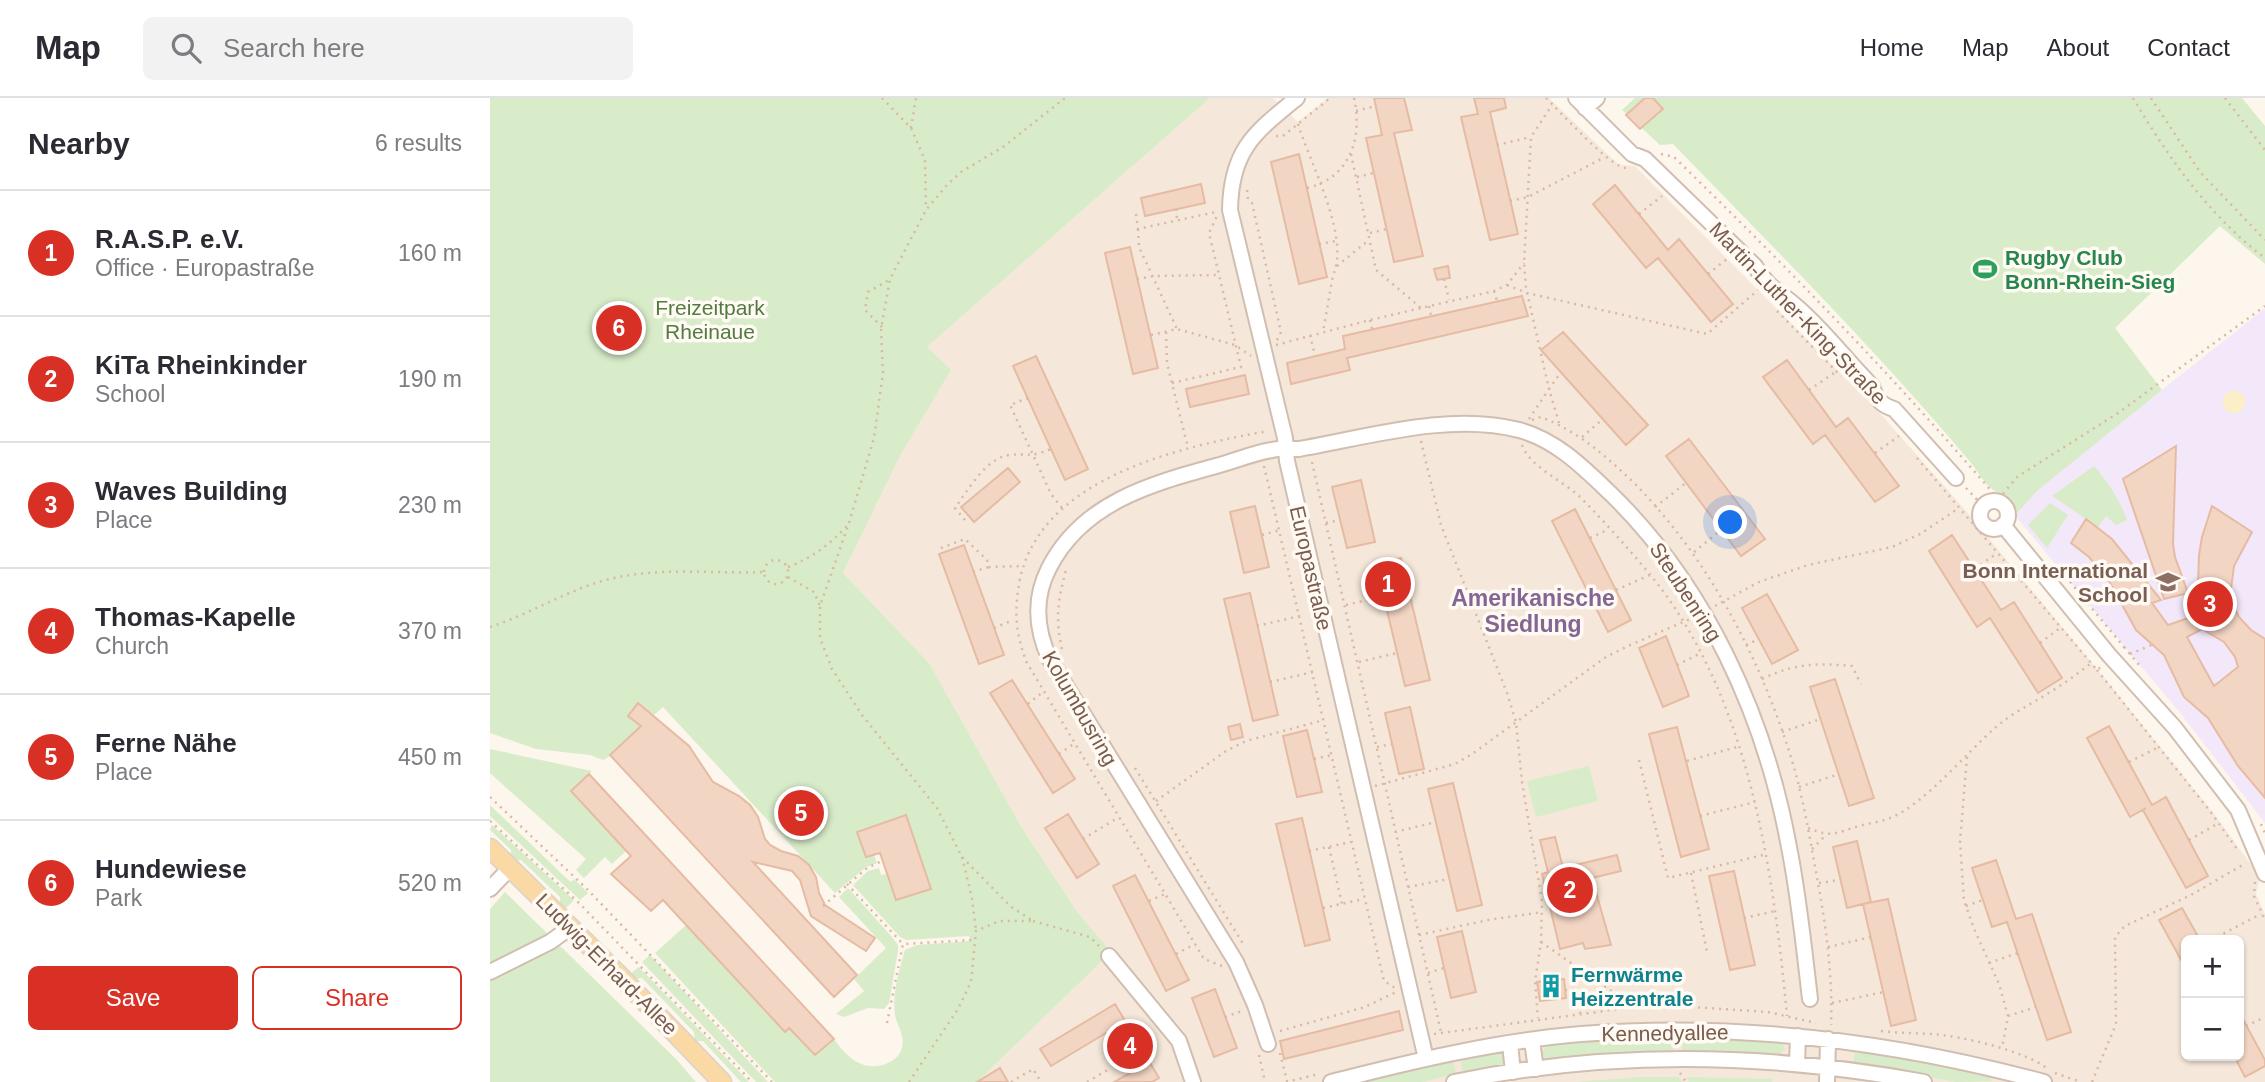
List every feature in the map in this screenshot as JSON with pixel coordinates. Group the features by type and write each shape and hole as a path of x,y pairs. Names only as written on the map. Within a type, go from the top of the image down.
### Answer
{"main road":[{"name":"Ludwig-Erhard-Allee","path":"490,848 722,1082"}],"street":[{"name":"Europastraße","path":"1297,98 1260,129 1247,144 1231,184 1232,221 1426,1059"},
{"path":"1581,103 1597,98"},
{"name":"Martin-Luther-King-Straße","path":"1581,103 1632,154 1645,159 1755,266 1764,281 1777,294 1797,307 1872,386 1875,397 1883,406 1894,409 1956,478"},
{"name":"Steubenring","path":"1286,449 1455,423 1518,430 1544,439 1581,465 1632,515 1670,561 1703,613 1741,686 1775,789 1789,845 1810,999"},
{"name":"Kolumbusring","path":"1269,1042 1236,962 1050,660 1042,642 1038,613 1042,585 1054,559 1070,535 1088,518 1126,496 1157,484 1275,449 1286,449"},
{"path":"1983,506 1992,501 2004,506 2007,513 2003,525 2109,655 2175,728 2238,810 2257,873"},
{"path":"490,889 510,867"},
{"path":"490,972 550,942 571,927"},
{"path":"1109,956 1179,1041 1193,1082"},
{"name":"Kennedyallee","path":"1331,1082 1426,1059 1510,1044 1580,1035 1705,1030 1798,1036 1894,1048 2005,1077 2044,1082"},
{"path":"1797,1064 1798,1036"},
{"path":"1827,1082 1828,1039"},
{"path":"1526,1073 1532,1041"},
{"path":"1510,1044 1526,1073"},
{"name":"Kennedyallee","path":"1454,1082 1643,1060 1741,1059 1826,1066 1924,1082"}],"path":[{"path":"882,98 911,128 925,160 926,210"},
{"path":"911,128 916,98"},
{"path":"909,1082 958,1009 971,982 976,931 972,898 962,857 937,808 862,716 832,669 820,638 820,606 849,523 874,438 883,373 882,327 890,279 926,210 961,172 1003,147 1065,98"},
{"path":"1267,132 1278,137 1283,136 1329,98"},
{"path":"1307,188 1322,185 1334,178 1350,154 1356,130 1354,98"},
{"path":"2133,98 2194,187 2238,238 2265,258"},
{"path":"2151,98 2200,172 2265,240"},
{"path":"2225,98 2265,150"},
{"path":"1553,104 1531,137 1524,263 1527,293 1560,425"},
{"path":"1356,111 1376,106"},
{"path":"1298,124 1322,185 1336,241 1337,266 1323,332"},
{"path":"1497,145 1531,137"},
{"path":"1350,154 1376,270 1421,308"},
{"path":"1510,201 1528,197 1605,157"},
{"path":"1356,177 1374,173"},
{"path":"1245,180 1281,332 1274,355"},
{"path":"1639,214 1662,196"},
{"path":"1176,209 1177,219"},
{"path":"1138,229 1218,212 1209,233 1241,367 1172,383"},
{"path":"1136,214 1139,247 1177,329"},
{"path":"1368,234 1387,229"},
{"path":"1337,266 1369,240"},
{"path":"1319,244 1336,241"},
{"path":"1708,274 1727,259"},
{"path":"1275,345 1494,291 1507,285 1524,263"},
{"path":"1137,279 1154,276 1218,275"},
{"path":"882,327 865,310 868,292 890,279"},
{"path":"1444,279 1449,300"},
{"path":"1507,285 1527,293 1707,334 1758,290"},
{"path":"1494,291 1497,301"},
{"path":"1429,306 1431,316"},
{"path":"2003,495 2017,477 2118,413 2265,306"},
{"path":"1370,320 1372,330"},
{"path":"1151,335 1177,329 1235,345 1251,356"},
{"path":"1166,332 1167,363 1188,449"},
{"path":"1310,335 1315,356"},
{"path":"1527,422 1561,372"},
{"path":"1809,390 1837,372"},
{"path":"1028,398 1010,405 1051,494 1062,508"},
{"path":"1582,437 1603,419"},
{"path":"1225,967 1204,959 1027,663 1018,641 1015,620 1023,566 1034,541 1062,508 1118,473 1188,449 1268,431"},
{"path":"1875,453 1899,436"},
{"path":"1412,439 1420,438 1441,524 1516,722 1522,782 1542,912 1535,981 1538,1018"},
{"path":"1520,442 1527,458 1578,495 1610,528 1650,575 1684,622 1700,653 1718,692 1755,802 1776,911 1787,1016"},
{"path":"965,520 955,508 977,479 998,458 1010,455 1034,457 1051,449"},
{"path":"1311,457 1441,1032"},
{"path":"1253,469 1265,466 1384,981 1399,991 1366,1007 1269,1042"},
{"path":"1956,478 1983,506"},
{"path":"1656,507 1686,483"},
{"path":"1363,788 1455,764 1606,657 1703,613 1759,582 1796,569 1892,547 1920,534 1959,508"},
{"path":"1325,524 1340,520"},
{"path":"788,567 807,560 829,544 849,523"},
{"path":"1590,538 1610,528"},
{"path":"1262,535 1280,530"},
{"path":"1693,553 1721,530"},
{"path":"941,548 965,539 987,560 989,566"},
{"path":"1975,569 1997,553"},
{"path":"779,560 788,567 788,577 782,583 774,584 767,580 764,572 766,565 772,561 779,560"},
{"path":"1062,653 1056,623 1067,564"},
{"path":"973,572 989,566 1023,566"},
{"path":"490,627 555,597 614,578 652,572 764,572"},
{"path":"1616,590 1650,575"},
{"path":"788,577 814,592 820,606"},
{"path":"1345,606 1384,596"},
{"path":"1257,626 1300,616"},
{"path":"993,628 1015,620"},
{"path":"2040,643 2060,628"},
{"path":"1745,645 1759,639"},
{"path":"2130,653 2154,644"},
{"path":"1358,662 1397,653"},
{"path":"1677,665 1700,653"},
{"path":"1762,679 1794,666 1811,663 1852,667 1861,684"},
{"path":"1808,828 1826,835 1838,835 1905,811 1995,727 2022,706 2049,693 2091,664"},
{"path":"2097,670 2257,873 2254,896 2265,920"},
{"path":"1270,682 1313,672"},
{"path":"1028,704 1044,691"},
{"path":"1782,732 1821,719"},
{"path":"1134,766 1156,802 1226,751 1246,741 1324,720"},
{"path":"1059,754 1075,743"},
{"path":"1377,747 1392,744"},
{"path":"1687,761 1738,747"},
{"path":"2129,762 2159,747"},
{"path":"1314,759 1332,755"},
{"path":"1967,755 1960,842 1966,906 1999,984 2008,1016 2002,1048"},
{"path":"1639,760 1668,878 1767,854"},
{"path":"1799,787 1839,774"},
{"path":"490,797 587,889 772,1082"},
{"path":"1700,816 1755,802"},
{"path":"1083,839 1119,817"},
{"path":"490,821 580,904 752,1082"},
{"path":"1395,832 1436,822"},
{"path":"2189,840 2219,823"},
{"path":"1812,849 1826,835"},
{"path":"1310,851 1352,842"},
{"path":"1329,847 1342,904"},
{"path":"962,857 1010,906 1033,921"},
{"path":"823,906 867,868 882,861"},
{"path":"2092,1082 2116,1024 2115,937 2124,926 2191,895 2247,863"},
{"path":"1691,873 1707,952"},
{"path":"1408,887 1449,879"},
{"path":"1818,884 1840,880"},
{"path":"847,884 903,944"},
{"path":"1149,901 1165,894"},
{"path":"1323,908 1365,899"},
{"path":"1966,906 1983,900"},
{"path":"1744,918 1776,911"},
{"path":"1419,935 1542,912"},
{"path":"2220,935 2262,913"},
{"path":"976,931 999,921 1033,921 1090,937 1109,956"},
{"path":"1828,947 1871,936"},
{"path":"903,944 975,940"},
{"path":"1541,942 1634,1007"},
{"path":"887,1023 903,944"},
{"path":"1175,954 1195,944"},
{"path":"1989,963 2018,953"},
{"path":"1427,972 1444,968"},
{"path":"1565,990 1577,989 1580,1013"},
{"path":"1832,1003 1884,992"},
{"path":"2008,1016 2036,1007"},
{"path":"1225,1017 1245,1010 1248,1019"},
{"path":"2246,1026 2265,1017"},
{"path":"1269,1042 1287,1082"},
{"path":"1265,1082 1269,1042"},
{"path":"1087,1082 1111,1068"},
{"path":"1011,1082 1033,1069 1041,1082"},
{"path":"1686,1082 1679,1072 1691,1072"}],"shaded area":[{"path":"1210,98 1273,98 1298,122 1328,98 1549,98 1619,165 1635,166 1878,411 1967,512 2111,686 2214,814 2260,877 2256,894 2265,914 2265,1082 977,1082 1110,952 1078,913 1022,828 929,663 843,573 900,456 950,371 927,347"},
{"name":"Bonn International School","path":"2264,309 2265,823 2181,714 2017,518 2017,513 2038,490"}],"green space":[{"name":"Freizeitpark Rheinaue","path":"490,98 1210,98 927,347 951,370 900,456 843,573 929,663 1022,828 1078,913 1111,952 977,1082 775,1082 655,953 686,925 784,1031 789,1028 815,1055 834,1039 850,1058 864,1065 879,1066 891,1062 899,1054 903,1043 895,1015 894,998 905,950 917,945 970,941 969,936 906,940 900,937 853,885 868,871 879,868 881,875 886,874 896,900 930,889 906,816 858,831 866,857 874,855 877,863 866,867 835,893 663,707 654,715 638,704 628,716 652,735 603,760 590,755 536,749 490,733"},
{"name":"Rugby Club Bonn-Rhein-Sieg","path":"1635,98 2242,98 2265,126 2265,264 2220,226 2115,328 2162,390 2038,490 2017,513 2010,499 1986,484 1936,422 1863,341 1673,144 1660,145 1622,110"},
{"path":"2094,466 2113,491 2127,520 2116,525 2106,516 2098,527 2052,496"},
{"path":"2050,503 2068,515 2047,548 2028,525"},
{"path":"490,749 592,771 571,791 626,851 612,864 605,857 584,878 576,870 586,859 490,773"},
{"path":"1589,766 1598,801 1536,817 1527,781"},
{"path":"490,805 564,876 571,882 574,879 588,893 580,900 490,816"},
{"path":"492,825 574,900 565,909 560,904 560,897 521,860 515,861 511,857 511,850 490,830"},
{"path":"848,888 892,937 898,945 898,951 889,1003 884,1009 868,1008 844,1017 836,1014 864,991 854,979 886,948 839,897"},
{"path":"505,892 676,1059 696,1082 490,1082 490,909"},
{"path":"650,955 768,1082 756,1082 642,962"},
{"path":"639,967 749,1082 741,1082 703,1041 695,1041 694,1032 642,978 635,979 630,974"},
{"path":"1673,1038 1673,1052 1549,1060 1545,1059 1542,1052 1547,1046 1618,1039"},
{"path":"1681,1038 1782,1042 1785,1049 1778,1055 1682,1052"},
{"path":"1850,1048 1945,1064 1989,1075 1992,1081 1957,1082 1853,1064 1855,1053 1850,1052"},
{"path":"1497,1053 1505,1057 1505,1063 1501,1066 1463,1073 1460,1059"},
{"path":"1453,1060 1456,1074 1422,1082 1357,1082"},
{"path":"1679,1077 1682,1082 1574,1082"},
{"path":"1686,1077 1772,1079 1772,1082 1689,1082"}],"sand":[{"path":"2234,391 2242,394 2245,402 2242,410 2234,413 2226,410 2223,402 2226,394"}],"building":[{"path":"1374,98 1404,98 1412,130 1394,133 1423,256 1394,262 1366,138 1382,135"},
{"path":"1474,98 1504,98 1506,108 1490,112 1518,234 1490,240 1461,117 1478,114"},
{"path":"1645,98 1653,98 1663,109 1640,129 1626,115"},
{"path":"1299,154 1327,277 1299,284 1271,162"},
{"path":"1201,184 1205,203 1145,216 1141,198"},
{"path":"1615,185 1668,250 1679,239 1733,304 1711,322 1658,258 1646,268 1593,204"},
{"path":"1130,247 1158,368 1133,374 1105,253"},
{"path":"1448,266 1450,278 1437,280 1434,269"},
{"path":"1522,296 1528,316 1347,358 1350,370 1291,384 1287,363 1345,349 1343,336"},
{"path":"1563,332 1648,425 1626,445 1541,350"},
{"path":"1036,356 1088,469 1065,480 1013,366"},
{"path":"1787,360 1836,427 1848,418 1899,486 1875,502 1825,435 1813,444 1763,377"},
{"path":"1245,375 1249,394 1190,407 1186,389"},
{"path":"1689,439 1765,539 1741,556 1666,456"},
{"path":"2176,446 2173,544 2188,593 2164,599 2123,479"},
{"path":"1008,468 1020,482 974,522 961,507"},
{"path":"1361,480 1375,542 1347,548 1332,487"},
{"path":"1255,506 1269,567 1244,573 1230,512"},
{"path":"2212,506 2252,532 2234,566 2231,589 2233,605 2239,617 2251,630 2265,639 2265,798 2238,766 2208,718 2184,697 2164,655 2136,630 2109,581 2089,557 2071,543 2086,519 2112,539 2161,600 2152,603 2168,625 2197,615 2202,537","holes":["2202,629 2224,642 2235,657 2238,667 2214,686 2187,637"]},
{"path":"1575,509 1631,620 1608,632 1552,521"},
{"path":"1952,535 2001,610 2014,602 2062,678 2038,693 1990,618 1977,627 1929,551"},
{"path":"964,545 1004,655 979,664 939,554"},
{"path":"1401,558 1430,680 1405,686 1376,564"},
{"path":"1250,593 1278,715 1253,721 1224,599"},
{"path":"1767,594 1798,650 1772,664 1742,608"},
{"path":"1666,636 1689,696 1663,707 1639,648"},
{"path":"1835,679 1874,798 1849,806 1810,687"},
{"path":"1012,680 1075,779 1053,793 990,693"},
{"path":"638,703 689,746 713,782 750,805 770,845 798,856 809,865 825,905 875,938 866,951 811,916 800,880 792,871 753,862 857,975 834,997 610,755 641,726 628,716"},
{"path":"1410,707 1424,769 1399,774 1385,713"},
{"path":"1240,724 1243,737 1231,740 1228,727"},
{"path":"2109,726 2152,805 2166,797 2208,876 2186,888 2143,810 2146,808 2130,817 2087,738"},
{"path":"1677,727 1709,849 1681,857 1649,734"},
{"path":"1307,730 1322,792 1297,797 1283,736"},
{"path":"589,774 834,1039 815,1055 789,1028 785,1032 663,900 651,911 611,874 631,856 571,791"},
{"path":"1453,783 1482,905 1457,911 1428,789"},
{"path":"1068,814 1099,864 1077,878 1045,828"},
{"path":"906,815 931,889 896,900 880,853 866,857 857,832"},
{"path":"1302,818 1330,940 1305,946 1276,824"},
{"path":"1555,837 1563,868 1617,855 1621,871 1592,878 1611,945 1585,949 1583,943 1560,949 1542,874 1548,872 1540,840"},
{"path":"1857,841 1871,902 1847,908 1833,847"},
{"path":"1996,860 2016,919 2032,914 2071,1032 2047,1040 2007,922 1992,927 1972,868"},
{"path":"1734,871 1755,965 1730,970 1709,876"},
{"path":"1135,875 1189,980 1166,991 1113,886"},
{"path":"1888,899 1916,1020 1891,1026 1863,904"},
{"path":"2182,908 2197,935 2181,935 2181,960 2159,920"},
{"path":"1462,931 1476,992 1451,998 1437,937"},
{"name":"Fernwärme Heizzentrale","path":"1564,979 1566,998 1540,1001 1537,982"},
{"path":"1215,989 1237,1048 1214,1057 1192,998"},
{"path":"1115,1004 1133,1034 1138,1032 1146,1045 1141,1048 1159,1078 1152,1082 1114,1082 1130,1073 1106,1033 1051,1066 1040,1049"},
{"path":"1399,1011 1403,1030 1284,1059 1280,1041"},
{"path":"2244,1021 2265,1060 2265,1066 2245,1077 2237,1061 2244,1061"},
{"path":"1000,1068 1008,1082 977,1082"}],"place":[{"name":"Rugby Club Bonn-Rhein-Sieg","path":"1985,269"},
{"name":"Hundewiese","path":"619,328"},
{"name":"Bonn International School","path":"2168,582"},
{"name":"R.A.S.P. e.V.","path":"1388,584"},
{"name":"Waves Building","path":"2210,604"},
{"name":"Ferne Nähe","path":"801,813"},
{"name":"KiTa Rheinkinder","path":"1570,890"},
{"name":"Fernwärme Heizzentrale","path":"1551,986"},
{"name":"Thomas-Kapelle","path":"1130,1046"}],"district":[{"name":"Amerikanische Siedlung","path":"1533,611"}]}
